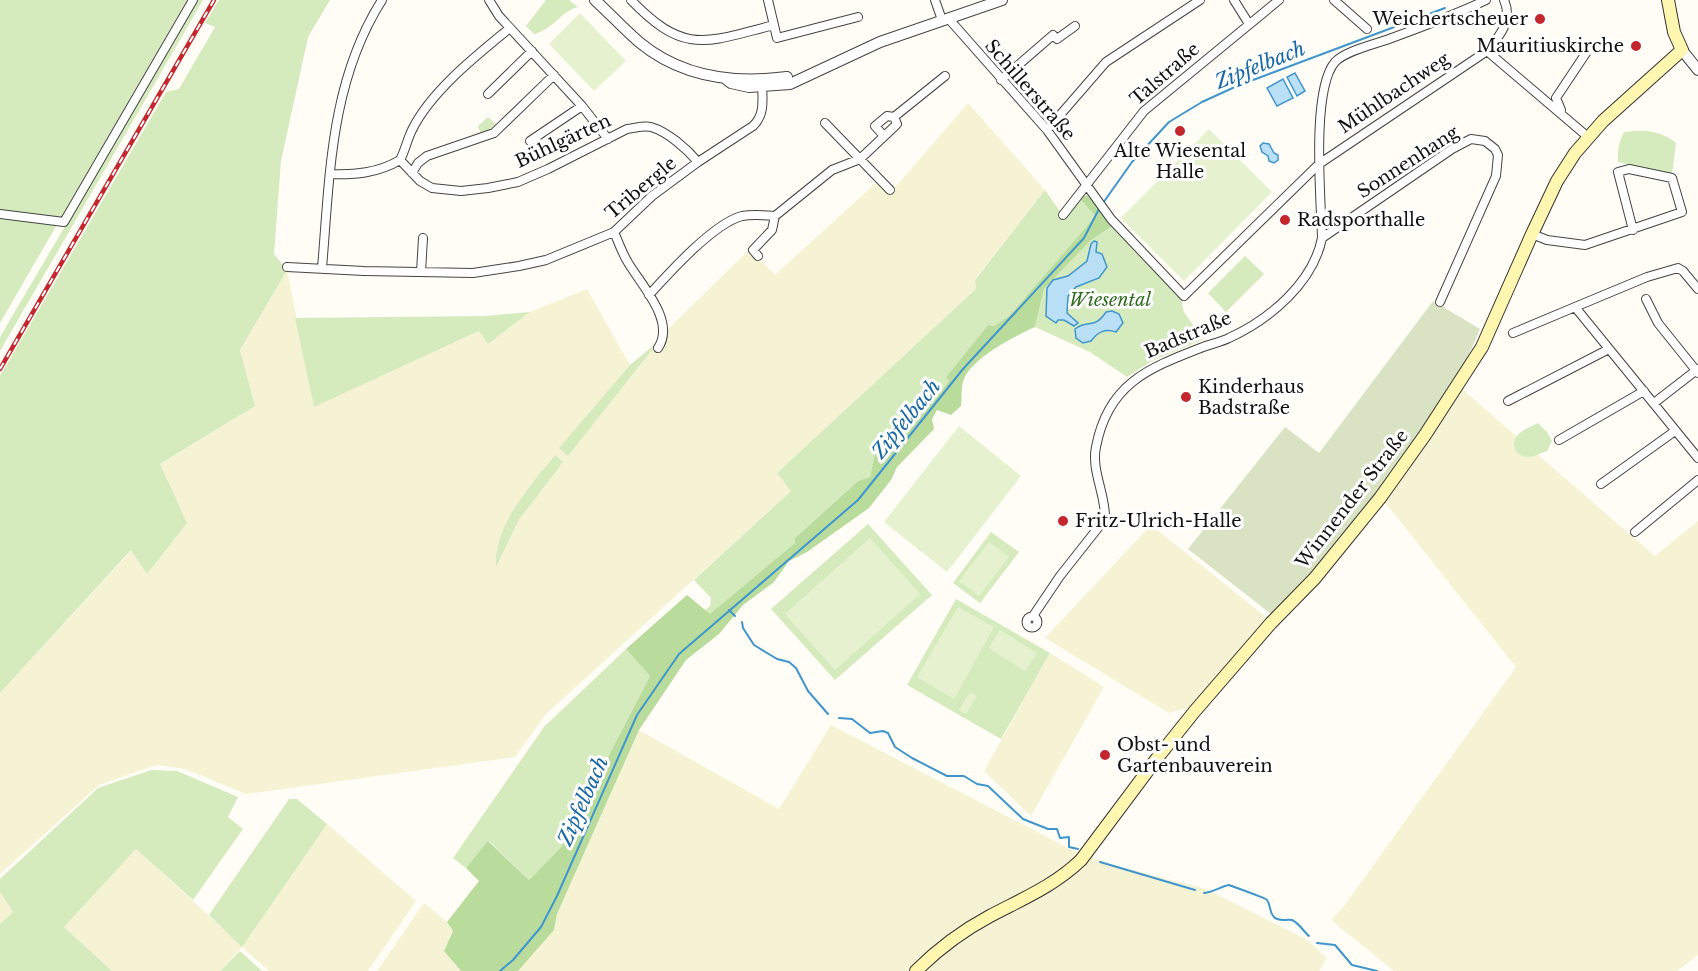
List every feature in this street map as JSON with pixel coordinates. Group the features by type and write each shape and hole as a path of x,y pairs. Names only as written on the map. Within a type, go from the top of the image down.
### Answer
{"main road":[{"path":"1668,0 1674,32 1682,50"},
{"name":"Winnender Straße","path":"916,971 956,936 1046,888 1068,873 1081,860 1188,719 1271,623 1315,578 1380,498 1475,359 1557,181 1588,137 1682,50"}],"street":[{"path":"0,214 64,222 193,0"},
{"path":"322,268 332,145 341,95 367,24 382,0"},
{"path":"489,0 510,28 582,106 608,139"},
{"path":"595,0 639,42 668,61 683,68 749,87 811,74 880,42 1002,0"},
{"path":"632,0 659,26 687,40 713,39 774,25"},
{"path":"768,0 777,38 858,17"},
{"name":"Schillerstraße","path":"935,0 945,19 1047,130 1111,219"},
{"path":"1047,130 1106,62 1200,0"},
{"path":"1234,0 1249,24"},
{"name":"Talstraße","path":"1063,215 1144,111 1280,0"},
{"path":"1334,0 1367,29"},
{"name":"Badstraße","path":"1033,616 1060,576 1105,519 1095,449 1103,424 1114,402 1143,373 1155,366 1228,339 1278,306 1294,290 1311,266 1319,251 1322,238 1319,164 1322,104 1325,86 1335,62 1351,53 1486,0"},
{"path":"1504,0 1507,6 1506,22 1497,40 1487,51 1588,137"},
{"path":"1001,80 1053,35 1056,39 1075,26"},
{"path":"330,174 356,175 386,168 400,160 412,130 432,101 458,74 510,28"},
{"path":"1682,50 1698,70"},
{"path":"488,94 532,51"},
{"name":"Mühlbachweg","path":"1111,219 1184,296 1319,164 1487,51"},
{"path":"1566,118 1556,98 1586,53"},
{"path":"412,173 427,156 494,133 554,75"},
{"path":"884,136 875,126 887,116 894,117 945,76"},
{"name":"Tribergle","path":"287,267 473,273 546,260 614,232 652,196 698,162 741,135 759,120 762,113 762,83"},
{"path":"530,141 582,106"},
{"path":"758,256 753,250 772,230 775,216 832,170 860,159 897,124 894,117"},
{"path":"825,123 890,190"},
{"name":"Bühlgärten","path":"400,160 420,181 432,188 461,191 488,188 518,182 548,170 627,129 640,126 652,127 686,147 698,162"},
{"name":"Sonnenhang","path":"1322,238 1443,154 1466,141 1477,139 1491,145 1499,159 1496,176 1440,302"},
{"path":"1532,234 1547,240 1585,245 1633,230 1682,212 1672,178 1629,169 1618,172 1633,230"},
{"path":"650,295 718,228 740,216 758,214 775,216"},
{"path":"1322,217 1349,221"},
{"path":"614,232 625,258 650,295 663,321 663,341 658,348"},
{"path":"421,272 423,238"},
{"path":"1513,333 1647,277 1678,268 1698,289"},
{"path":"1646,299 1658,323 1697,371 1654,403"},
{"path":"1575,307 1698,458"},
{"path":"1508,401 1609,349"},
{"path":"1559,440 1644,391"},
{"path":"1601,484 1675,432"},
{"path":"1635,532 1698,480"}],"shaded area":[{"path":"968,103 1045,190 975,279 976,289 777,473 792,490 546,714 515,757 246,794 185,769 156,765 99,785 0,874 0,693 132,550 147,574 159,465 255,406 240,350 287,270 314,406 480,331 488,344 530,312 587,289 630,365 659,341 668,329 750,249 775,275 877,182 892,191"},
{"path":"1462,389 1655,556 1698,521 1698,955 1677,971 1394,971 1331,920 1344,906 1516,667 1384,501"},
{"path":"1151,525 1267,618 1191,707 1169,713 1045,638"},
{"path":"1050,653 1104,687 1031,816 984,771"},
{"path":"831,725 1076,852 1110,864 1206,889 1306,939 1327,958 1319,971 518,971 554,930 557,914 639,730 779,809"},
{"path":"327,824 416,901 368,971 269,971 242,947 220,971 112,971 64,927 136,849 242,946"},
{"path":"0,892 13,912 0,924"},
{"path":"424,903 447,922 453,931 444,951 461,971 377,971"}],"green space":[{"path":"0,0 187,0 0,323"},
{"path":"198,0 203,0 0,351 0,337"},
{"path":"219,0 330,0 308,37 281,161 274,254 287,270 240,350 255,406 160,464 187,523 147,574 131,550 0,693 0,376 166,92 179,89 215,27 205,23"},
{"path":"546,0 569,0 578,7 567,12 541,32 534,34 526,26"},
{"path":"580,13 626,61 594,91 549,44"},
{"path":"488,117 498,126 481,135 478,126"},
{"path":"1209,129 1272,192 1184,281 1121,218"},
{"path":"1624,132 1658,133 1676,143 1672,174 1618,162 1619,147"},
{"path":"1045,190 1064,217 1079,198 1097,216 1009,316 994,326 988,325 946,377 949,381 896,447 881,461 875,455 870,477 858,481 795,538 795,543 710,615 705,610 710,606 711,598 694,580 791,491 777,473 976,289 975,280"},
{"path":"1087,195 1114,225 1091,240 1044,289 1035,327 994,349 974,365 963,382 961,406 951,415 937,410 932,419 934,429 897,467 891,480 869,508 807,552 789,561 774,582 743,605 719,634 686,660 639,730 557,914 554,930 518,971 461,971 444,951 453,931 447,922 479,881 466,868 488,841 529,880 562,846 650,676 626,649 687,595 710,614 795,543 795,538 858,481 870,477 875,454 881,461 896,447 949,381 946,377 988,325 994,326 1009,316 1096,216 1079,198"},
{"name":"Wiesental","path":"1114,225 1180,295 1184,312 1204,336 1202,340 1152,361 1127,377 1090,352 1035,327 1044,289 1091,240"},
{"path":"1245,256 1264,274 1226,312 1208,293"},
{"path":"1433,301 1480,329 1472,348 1456,378 1383,488 1330,552 1271,614 1188,549 1285,427 1319,453"},
{"path":"530,312 488,344 479,331 314,407 295,318 485,316"},
{"path":"659,341 568,456 559,448 630,365"},
{"path":"1538,423 1552,441 1547,451 1530,457 1520,455 1514,447 1515,439 1521,432"},
{"path":"959,426 1021,476 947,572 884,522"},
{"path":"555,455 563,462 518,521 496,567 497,551 507,521 525,493"},
{"path":"868,524 932,595 835,680 771,609"},
{"path":"991,532 1019,552 980,603 953,583"},
{"path":"870,538 920,594 835,670 785,614"},
{"path":"989,542 1009,557 979,596 959,581"},
{"path":"956,599 1050,653 1001,739 907,685"},
{"path":"958,607 994,627 954,699 917,677"},
{"path":"1000,630 1037,653 1025,671 989,648"},
{"path":"626,649 650,676 562,846 529,880 489,841 466,868 453,858 544,727"},
{"path":"970,692 977,696 966,714 959,710"},
{"path":"151,770 177,771 238,797 228,817 243,829 193,900 136,849 64,927 112,971 0,971 0,924 13,912 0,892 0,879 98,788"},
{"path":"289,799 297,799 327,824 242,947 209,915"},
{"path":"240,951 262,971 220,971"}],"water":[{"path":"1295,73 1305,91 1297,96 1287,77"},
{"path":"1283,79 1293,98 1277,106 1267,88"},
{"path":"1263,143 1269,144 1274,153 1278,155 1278,160 1274,163 1269,161 1268,156 1262,152 1260,146"},
{"path":"1094,241 1097,242 1096,252 1102,254 1107,267 1099,278 1076,287 1068,296 1067,313 1078,323 1074,326 1064,320 1058,320 1056,323 1046,316 1047,288 1053,280 1068,276 1087,261 1091,244"},
{"path":"1112,311 1119,314 1123,323 1116,332 1108,330 1102,332 1091,341 1083,343 1076,338 1075,329 1094,323 1106,312"}],"waterway":[{"name":"Zipfelbach","path":"1103,203 1132,162 1169,122 1202,102 1237,86 1445,8"},
{"name":"Zipfelbach","path":"500,971 513,960 541,927 637,715 679,654 858,500 963,369 1084,238 1100,207"},
{"name":"Zipfelbach","path":"729,610 735,616"},
{"path":"742,622 743,628 754,645 777,659 789,662 796,668 808,691 828,714"},
{"path":"839,718 852,719 870,733 883,731 888,733 895,747 947,776 964,776 977,784 988,786 1023,819 1048,829 1057,829 1060,838 1069,837 1069,847 1078,849"},
{"path":"1100,862 1195,890"},
{"path":"1204,893 1229,885 1261,897 1267,900 1271,913 1276,919 1292,920 1309,936"},
{"path":"1317,943 1335,945 1352,965 1377,971"}],"railway":[{"path":"0,369 214,0"}],"place":[{"name":"Weichertscheuer","path":"1540,19"},
{"name":"Mauritiuskirche","path":"1636,46"},
{"name":"Alte Wiesental Halle","path":"1180,131"},
{"name":"Radsporthalle","path":"1285,220"},
{"name":"Kinderhaus Badstraße","path":"1186,397"},
{"name":"Fritz-Ulrich-Halle","path":"1063,521"},
{"name":"Obst- und Gartenbauverein","path":"1105,755"}]}
